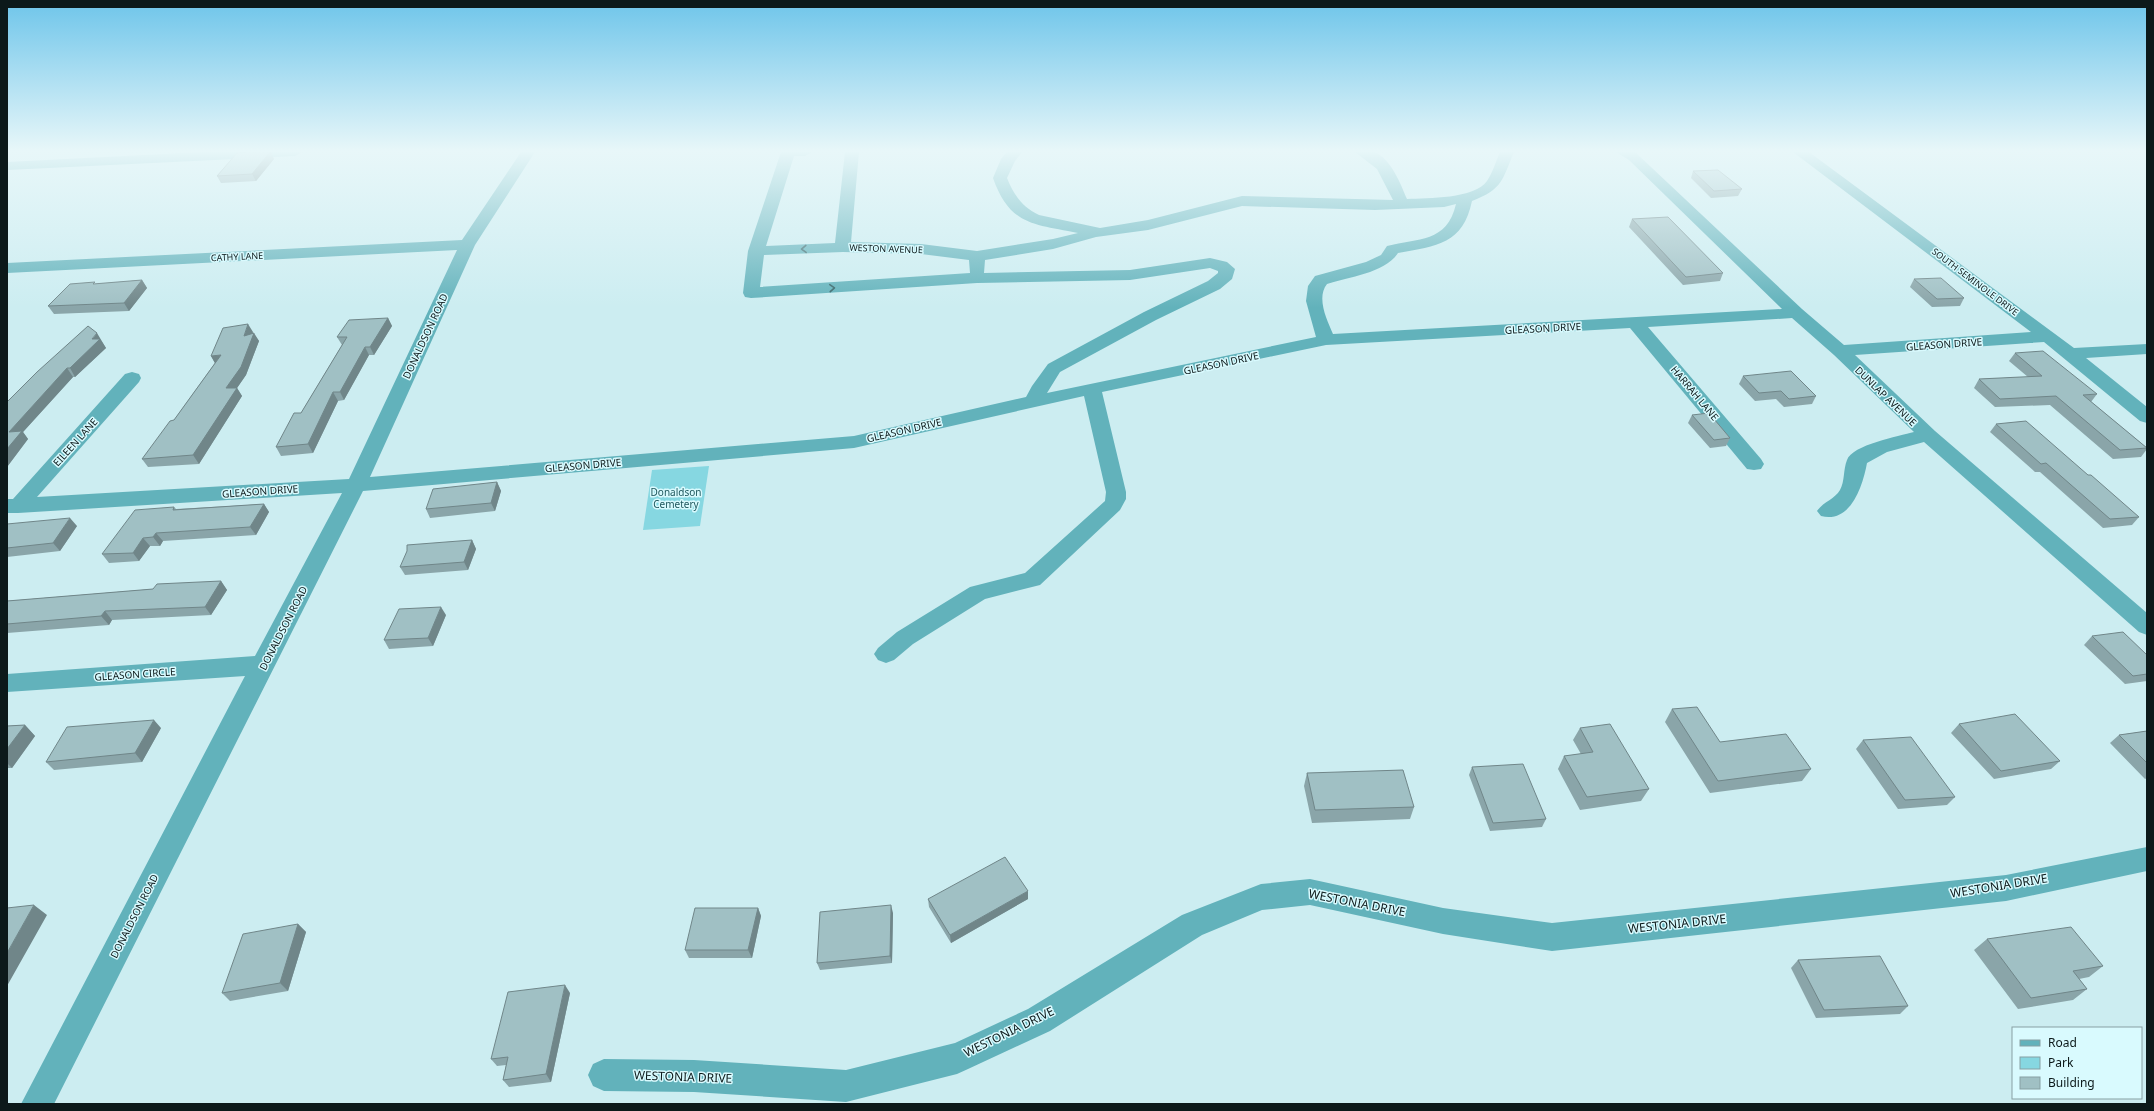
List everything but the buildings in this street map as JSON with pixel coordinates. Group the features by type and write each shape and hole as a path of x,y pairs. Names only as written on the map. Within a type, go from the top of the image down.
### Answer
{"street":[{"name":"DONALDSON ROAD","path":"37,1104 356,485 467,245 494,204"},
{"path":"771,204 756,251 751,293 977,278 1130,275 1210,263 1221,265 1227,269 1226,275 1214,285 1150,316 1054,368 1041,386 1034,401"},
{"name":"WESTON AVENUE","path":"847,204 843,247 921,249 977,256 1053,244 1100,233 1148,225 1231,204"},
{"path":"1013,204 1034,219 1100,233"},
{"name":"WESTON AVENUE","path":"1394,204 1405,204"},
{"path":"1326,340 1316,309 1314,292 1316,285 1321,280 1387,258 1393,249 1431,242 1446,236 1458,225 1463,213 1464,204"},
{"name":"DUNLAP AVENUE","path":"1681,204 1928,435 2147,626"},
{"name":"SOUTH SEMINOLE DRIVE","path":"1870,204 2048,336 2068,354 2147,417"},
{"name":"CATHY LANE","path":"7,268 467,245"},
{"path":"756,251 843,247"},
{"path":"977,256 977,278"},
{"name":"GLEASON DRIVE","path":"13,506 356,485 854,442 1034,401 1326,340 1796,313"},
{"name":"HARRAH LANE","path":"1635,323 1754,464"},
{"name":"GLEASON DRIVE","path":"1840,352 2048,336"},
{"path":"2068,354 2147,349"},
{"name":"EILEEN LANE","path":"13,506 132,378"},
{"path":"886,654 905,638 978,593 1032,579 1113,505 1116,499 1092,390"},
{"path":"1828,511 1846,500 1853,484 1857,460 1880,447 1928,435"},
{"name":"GLEASON CIRCLE","path":"7,683 264,665"},
{"name":"WESTONIA DRIVE","path":"604,1075 694,1076 846,1086 957,1058 1039,1020 1192,925 1261,896 1310,892 1443,921 1552,937 2006,888 2147,859"}],"green space":[{"name":"Donaldson Cemetery","path":"709,466 700,526 643,530 652,470"}]}
